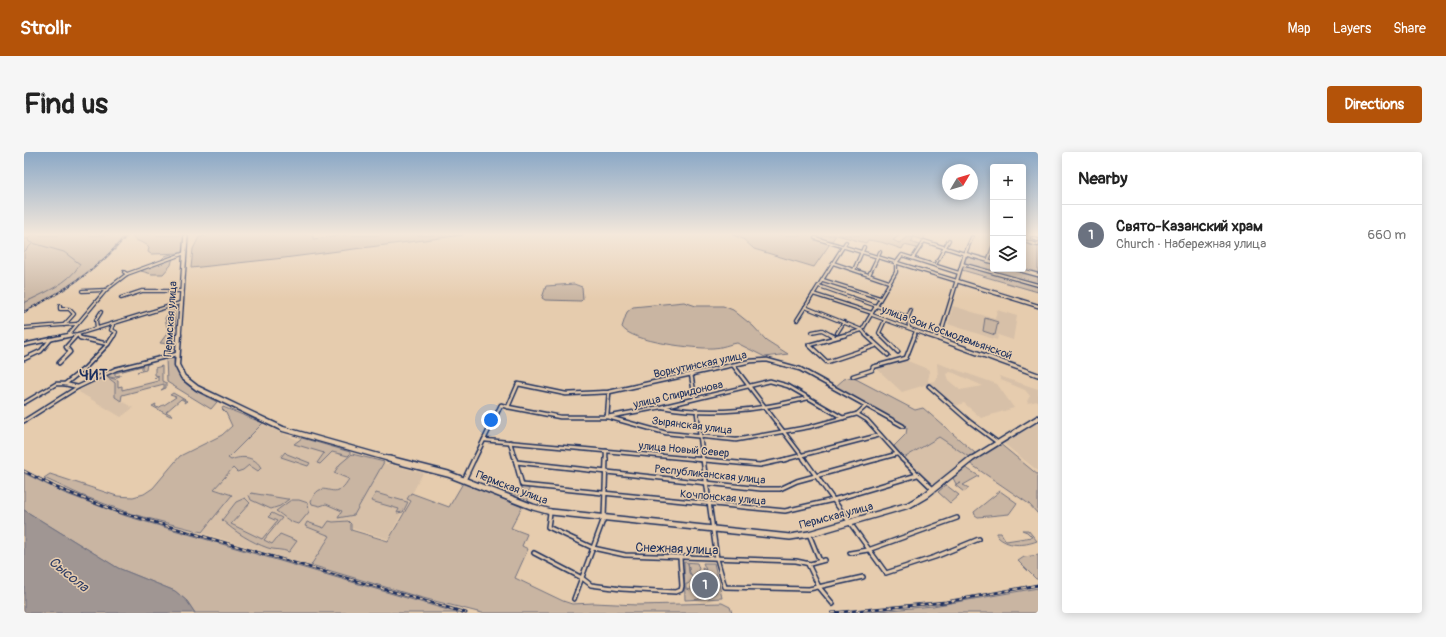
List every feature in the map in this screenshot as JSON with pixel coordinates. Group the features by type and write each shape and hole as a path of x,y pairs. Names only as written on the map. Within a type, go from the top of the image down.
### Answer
{"main road":[{"name":"Пермская улица","path":"185,257 177,354 178,369 190,384 273,424 302,435 429,469 464,480 533,507 550,512 780,537 809,534 910,506 964,464 997,442 1038,418"}],"street":[{"path":"69,334 106,290 126,274 175,257"},
{"path":"797,320 837,257"},
{"path":"854,270 859,257"},
{"path":"869,275 878,257 1038,306"},
{"path":"876,346 827,362 809,345 862,330 896,272 896,263 899,257"},
{"path":"907,257 959,273"},
{"path":"935,265 940,257"},
{"path":"939,339 964,257"},
{"path":"973,257 988,261 990,257"},
{"path":"833,263 889,282"},
{"path":"962,264 1038,286"},
{"path":"1026,272 1038,275"},
{"path":"823,280 880,298"},
{"path":"819,286 908,317"},
{"path":"82,291 106,290"},
{"path":"121,298 128,297 140,291 182,291"},
{"name":"улица Зои Космодемьянской","path":"813,294 1038,375"},
{"path":"24,345 69,334 78,334 180,303"},
{"path":"60,306 60,309 69,309 74,314 64,325"},
{"path":"805,307 862,330 868,339 888,355"},
{"path":"909,328 908,317 911,310"},
{"path":"97,328 96,320 101,312"},
{"path":"885,320 879,333 898,352"},
{"path":"837,332 844,322"},
{"path":"24,328 76,324"},
{"path":"65,384 85,368 107,346 116,334 116,332 111,330 113,324"},
{"path":"812,332 822,330 835,337"},
{"path":"853,376 872,370 874,367 906,358 916,331"},
{"path":"78,334 80,338 108,344"},
{"path":"59,363 69,355 70,352 66,347 78,334"},
{"path":"24,359 41,351 52,338"},
{"path":"24,421 78,387 122,367 177,354"},
{"name":"Воркутинская улица","path":"508,407 518,384 566,394 609,392 750,361 767,360 800,369 903,426"},
{"path":"733,365 783,433 789,438 886,573 935,557 979,540"},
{"path":"691,374 695,398"},
{"name":"улица Спиридонова","path":"508,407 560,417 608,416 661,406 770,381 778,382 843,418"},
{"path":"24,403 56,384 65,384 78,387"},
{"path":"929,386 979,429 997,442"},
{"path":"608,416 609,392"},
{"path":"661,406 697,413 744,412 808,398"},
{"path":"464,480 501,405 508,407"},
{"name":"Зырянская улица","path":"608,416 647,429 700,438 736,440 783,433 843,418 857,414 866,406"},
{"path":"697,413 716,559 720,578 725,587 809,589 863,577"},
{"path":"857,414 867,420 897,454 933,489"},
{"name":"улица Новый Север","path":"484,440 760,465 802,456 880,435"},
{"path":"510,442 516,462"},
{"path":"574,599 604,518 606,451"},
{"name":"Республиканская улица","path":"516,462 761,489 780,489 797,481 897,454"},
{"name":"Кочпонская улица","path":"516,462 522,485 709,505 785,511 833,500 917,474"},
{"name":"Снежная улица","path":"550,512 548,527 593,548 625,555 796,561 808,564 825,560"},
{"path":"850,553 868,550 957,518"},
{"path":"809,534 820,561"},
{"path":"534,552 592,585 621,590 676,592 681,590 680,558"},
{"path":"808,564 819,587 832,604"}],"shaded area":[{"path":"24,257 106,257 79,280 24,312"},
{"path":"164,257 173,257 171,265 163,274 152,274 141,271 158,263"},
{"path":"192,257 296,257 284,258 191,268"},
{"path":"779,257 821,257 814,267"},
{"path":"966,257 972,257 990,262 990,272 1024,272 1038,276 1038,292 962,270"},
{"path":"1026,257 1038,257 1038,275 1026,271"},
{"path":"574,284 582,287 583,299 581,301 545,300 542,298 546,286"},
{"path":"684,302 696,306 723,306 733,310 753,326 766,340 788,354 765,357 737,343 713,348 664,344 638,337 622,327 627,312 633,307"},
{"path":"174,306 176,328 174,329 167,327 165,318 169,309"},
{"path":"953,306 995,319 997,310 1017,316 1013,340 998,335 997,340 948,324"},
{"path":"985,318 998,322 995,335 983,331"},
{"path":"169,331 176,332 175,342 170,344 160,343"},
{"path":"166,358 174,358 175,367 178,374 188,386 217,402 211,409 167,382"},
{"path":"905,360 930,370 929,382 935,381 938,377 937,363 997,384 1014,408 981,418 964,403 955,406 943,395 939,396 925,385 902,392 876,368","holes":["950,372 983,386 960,390 948,380 946,374"]},
{"path":"154,361 147,365 147,363 146,370 137,372 142,370 142,366 115,373 115,376 120,376 114,378 106,376 96,380 117,370"},
{"path":"162,366 162,381 166,383 166,388 161,390 164,388 164,384 122,395 121,401 115,397 115,383 107,377 118,380 118,387 122,386 122,390 158,381 158,377 154,378 159,376 155,375 155,368"},
{"path":"999,376 1038,389 1038,401 1028,403 1027,401 1030,396 1025,390 1001,380"},
{"path":"107,377 115,383 115,397 133,408 121,417 79,392 80,390"},
{"path":"852,377 915,410 923,408 975,453 969,457 939,437 904,458 894,446 906,434 907,428 835,387 844,379"},
{"path":"173,393 187,401 184,403 185,401 181,399 166,412 172,415 170,416 152,406 156,404 155,406 158,408 164,405 176,397 170,395"},
{"path":"223,407 263,423 228,458 231,460 244,457 252,459 259,464 261,468 258,471 249,465 243,470 237,472 233,468 214,489 232,495 202,532 132,514 81,495 44,478 50,474 117,496 133,497 144,494 153,488 180,456 222,435 232,426 226,413 222,409"},
{"path":"1038,421 1038,471 1002,442"},
{"path":"262,424 298,440 423,473 388,539 337,524 311,566 202,533 231,495 213,489 227,458"},
{"path":"940,436 969,457 933,485 905,457"},
{"path":"302,438 350,452 350,454 348,456 332,452 320,464 317,463 324,453 294,444"},
{"path":"999,443 1038,475 1038,514 1029,504 969,463"},
{"path":"285,452 310,463 308,466 281,457"},
{"path":"352,454 384,462 354,515 338,518 342,511 326,504 320,506 312,504 311,501 315,494 322,489 337,491 343,487 349,479 334,473 340,464"},
{"path":"966,468 979,476 963,485 969,488 964,492 955,485 961,483 956,484 953,478"},
{"path":"24,473 64,493 126,516 458,613 195,613 187,601 175,591 118,568 24,510"},
{"path":"463,483 522,507 511,528 527,534 522,546 528,549 515,578 572,604 594,603 637,605 722,603 730,607 732,613 482,613 419,597 311,565 330,536 305,526 307,522 324,528 329,521 348,521 351,524 351,530 388,541 411,501 407,499 411,493 449,507"},
{"path":"946,485 959,495 950,503 938,492"},
{"path":"499,487 524,497 521,487 529,488 529,503 498,490"},
{"path":"1000,491 1017,503 1009,514 978,517 975,515 974,512"},
{"path":"251,493 289,499 280,506 271,509 251,500 249,495"},
{"path":"376,493 408,502 403,512 397,513 399,509 371,501"},
{"path":"245,498 250,503 231,524 262,539 277,521 268,517 272,513 282,518 264,540 272,544 280,534 297,541 289,552 268,548 255,543 232,529 222,520 236,502"},
{"path":"291,500 299,500 308,503 309,512 299,524 290,521 276,511"},
{"path":"1022,530 1028,530 1037,541 1021,545 1011,544 1001,540 997,536 997,533 1001,533 1006,541 1032,537 1027,532"},
{"path":"1038,555 1038,579 1036,579 1018,561 1024,557"},
{"path":"684,562 697,563 699,569 693,576 690,573 688,563 689,573 693,578 688,584 686,584 686,589 691,590 691,585 694,582 706,596 709,597 716,593 717,590 703,573 702,568 706,570 703,563 714,563 722,598 685,600"},
{"path":"1038,588 1038,613 859,613 933,606"}],"water":[{"name":"Сысола","path":"24,510 118,568 175,591 187,601 195,613 24,613"}],"waterway":[{"path":"24,303 47,292 75,271 80,264 70,257"}],"railway":[{"path":"24,312 67,288 106,257"},
{"path":"24,471 57,488 116,511 466,613"},
{"path":"832,613 946,602 1038,585"}],"place":[{"name":"Свято-Казанский храм","path":"705,585"}],"district":[{"name":"ЧИТ","path":"94,375"}]}
